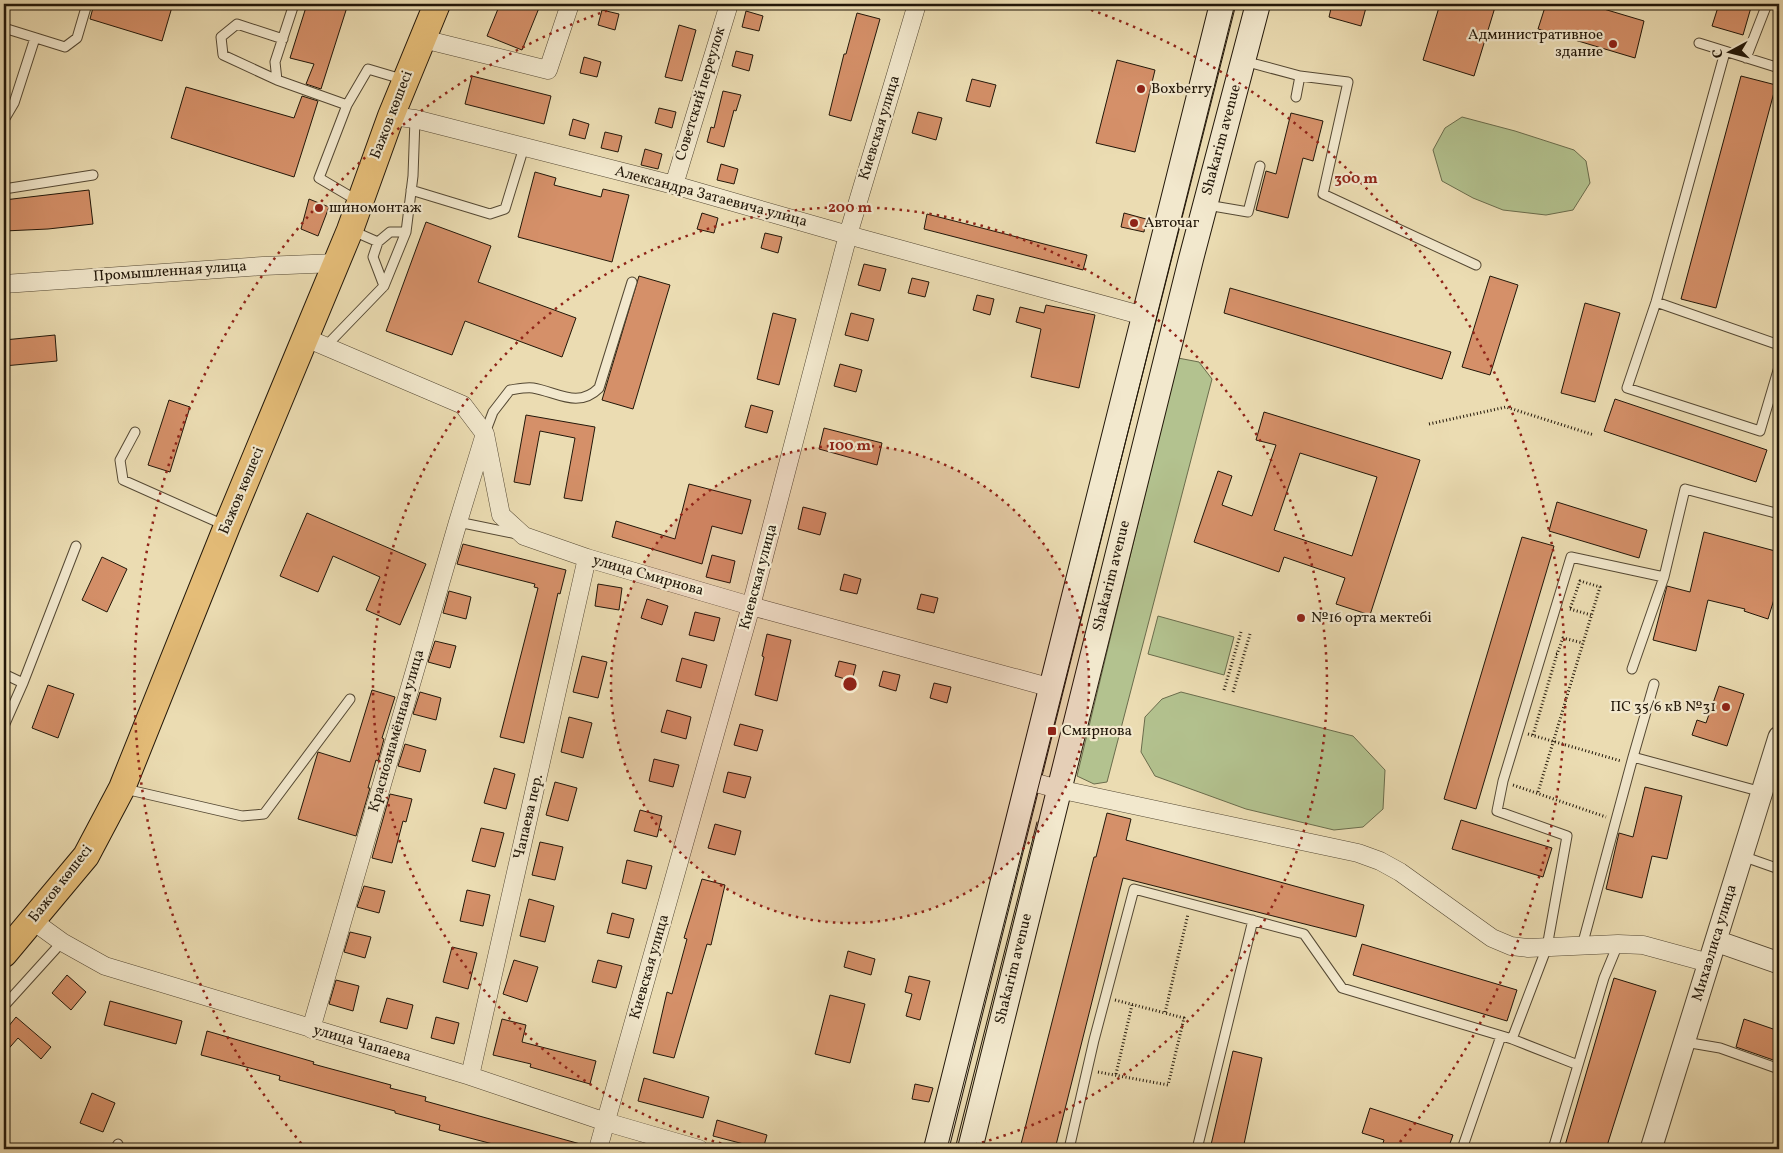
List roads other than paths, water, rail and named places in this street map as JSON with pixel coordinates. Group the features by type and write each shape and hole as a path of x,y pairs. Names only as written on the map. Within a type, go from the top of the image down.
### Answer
{"main road":[{"name":"Бажов көшесі","path":"4,954 86,856 122,788 227,526 316,342 336,263 350,230 359,201 403,117 406,80 437,4"},
{"name":"Shakarim avenue","path":"936,1149 1222,4"},
{"name":"Shakarim avenue","path":"970,1149 1175,323 1258,4"},
{"name":"Александра Затаевича улица","path":"1144,316 1175,323"},
{"name":"улица Смирнова","path":"1052,688 1082,697"}],"street":[{"path":"423,39 548,70 570,4"},
{"name":"Советский переулок","path":"674,185 729,4"},
{"name":"Киевская улица","path":"598,1149 751,606 848,235 918,4"},
{"name":"Александра Затаевича улица","path":"403,117 674,185 1144,316"},
{"name":"Промышленная улица","path":"4,284 264,266 336,263"},
{"name":"улица Смирнова","path":"316,342 462,406 485,434 501,516 524,536 587,558 751,606 1052,688"},
{"name":"Краснознамённая улица","path":"311,1029 485,434"},
{"name":"Чапаева пер.","path":"470,1076 587,558"},
{"name":"Михаэлиса улица","path":"1651,1149 1779,737"},
{"path":"1029,781 1058,789 1358,853 1380,861 1400,872 1492,938 1510,946 1528,948 1618,944 1643,946 1709,963"},
{"name":"улица Чапаева","path":"33,921 62,942 105,966 470,1076 606,1122 699,1149"},
{"path":"1716,940 1779,963"}],"lane":[{"path":"4,28 65,47 77,38 87,4"},
{"path":"277,80 275,62 294,4"},
{"path":"1746,58 1767,4"},
{"path":"283,39 237,24 221,37 223,54 277,80 347,105"},
{"path":"4,120 14,103 35,38"},
{"path":"1699,43 1779,68"},
{"path":"1725,52 1656,302 1627,388 1760,432 1779,366"},
{"path":"1244,61 1300,76 1348,82 1323,194 1476,265"},
{"path":"359,201 319,178 347,105 368,69 406,80"},
{"path":"1296,97 1300,76"},
{"path":"316,342 384,286 406,232 411,190 403,117"},
{"path":"411,190 490,214 505,209 524,147"},
{"path":"1205,204 1248,212 1260,166"},
{"path":"4,188 93,175"},
{"path":"350,230 378,242"},
{"path":"384,286 373,257 378,242 390,232 406,232"},
{"path":"485,434 493,412 510,390 532,388 576,400 594,393 599,388 632,282"},
{"path":"1656,302 1779,344"},
{"path":"135,432 120,460 123,480 227,526"},
{"path":"1632,669 1664,577 1685,489 1779,514"},
{"path":"458,522 524,536"},
{"path":"4,726 76,546"},
{"path":"1512,1039 1548,947 1567,836 1497,811 1503,781 1571,557 1664,577"},
{"path":"4,674 23,682"},
{"path":"1582,946 1615,820 1654,684"},
{"path":"122,788 242,816 264,814 350,699"},
{"path":"1632,760 1762,792"},
{"path":"1742,856 1779,869"},
{"path":"1069,1149 1105,997 1134,889 1304,934 1342,988 1512,1039 1578,1065"},
{"path":"1197,1149 1253,920"},
{"path":"4,1006 62,942"},
{"path":"1553,1149 1604,978 1618,944"},
{"path":"1462,1149 1502,1036"},
{"path":"1685,1042 1720,1048 1779,1069"}],"tram line":[{"path":"947,1149 1236,4"},
{"path":"955,1149 1037,822"}],"place":[{"name":"Административное здание","path":"1613,44"},
{"name":"Boxberry","path":"1141,89"},
{"name":"шиномонтаж","path":"319,208"},
{"name":"Авточаг","path":"1134,223"},
{"name":"№16 орта мектебі","path":"1301,618"},
{"name":"ПС 35/6 кВ №31","path":"1726,707"},
{"name":"Смирнова","path":"1052,731"}]}
